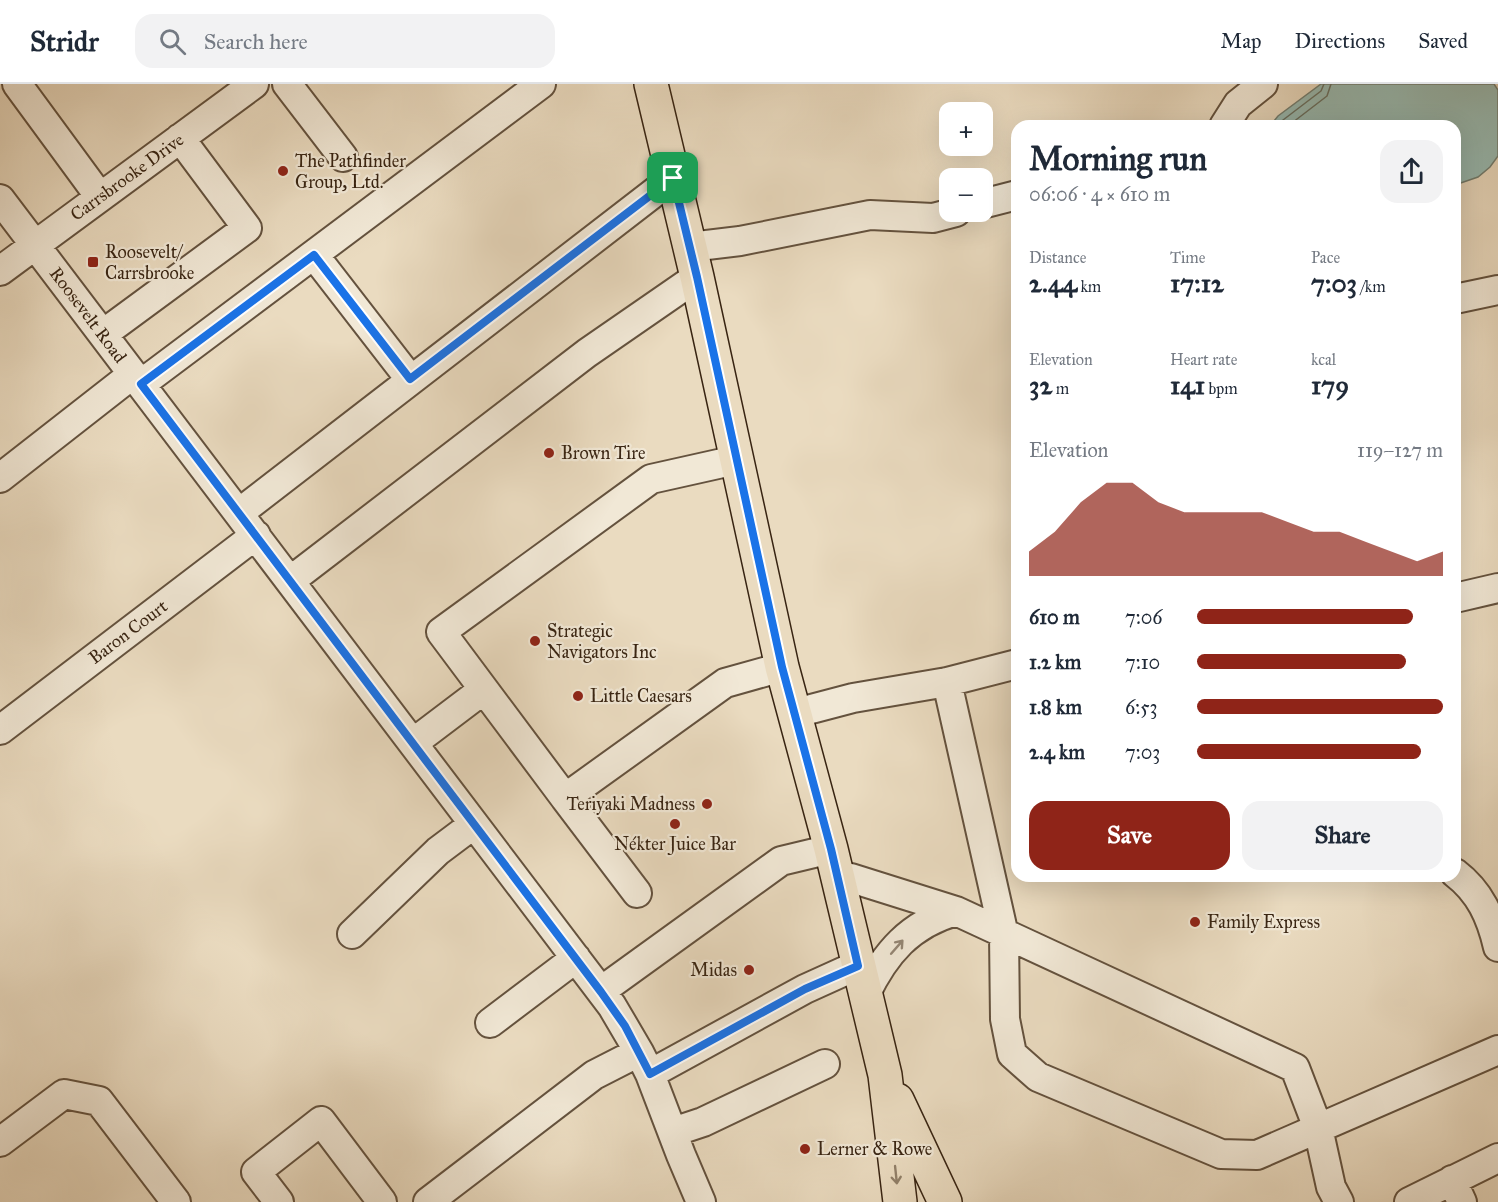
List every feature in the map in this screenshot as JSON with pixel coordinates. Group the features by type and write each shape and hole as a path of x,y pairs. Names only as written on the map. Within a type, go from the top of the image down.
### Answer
{"main road":[{"path":"651,84 694,262 782,667 834,863 885,1075 900,1202"},
{"path":"885,1075 945,1202"}],"street":[{"path":"17,84 100,197"},
{"name":"Carrsbrooke Drive","path":"0,271 254,84"},
{"path":"287,84 343,157"},
{"path":"0,478 314,255 541,84"},
{"path":"1228,120 1238,104 1263,84"},
{"path":"103,334 247,228 180,138"},
{"path":"239,513 673,178"},
{"path":"993,201 1011,197"},
{"name":"Roosevelt Road","path":"0,199 576,957 625,1026 645,1063 701,1202"},
{"path":"290,581 587,353 694,262 740,241 870,215 939,216"},
{"path":"314,255 410,379"},
{"path":"1461,298 1498,290"},
{"path":"638,893 441,632 651,479 736,460"},
{"name":"Baron Court","path":"0,730 256,535"},
{"path":"1461,597 1498,588"},
{"path":"795,713 853,698 947,682 1011,666"},
{"path":"566,798 725,683 782,667"},
{"path":"947,682 1004,935 1005,1019 1012,1054 1038,1077 1221,1154 1257,1155 1498,1050"},
{"path":"413,743 483,690"},
{"path":"352,934 438,851 474,824"},
{"path":"601,992 781,861 834,863 850,878 956,911 1295,1068 1318,1128 1331,1187 1339,1202"},
{"path":"1461,877 1477,894 1494,928 1498,947"},
{"path":"428,1202 594,1075 645,1063 805,989 862,980 876,972 907,935 925,922 956,911"},
{"path":"490,1023 576,957"},
{"path":"673,1132 703,1122 825,1064"},
{"path":"0,1142 64,1094 99,1101 176,1202"},
{"path":"279,1202 256,1172 321,1121 382,1202"},
{"path":"1409,1202 1457,1191 1498,1158"}],"water":[{"path":"1321,84 1494,84 1498,90 1498,156 1478,177 1461,183 1461,120 1275,120"}],"place":[{"name":"The Pathfinder Group, Ltd.","path":"283,171"},
{"name":"Roosevelt/ Carrsbrooke","path":"93,262"},
{"name":"Brown Tire","path":"549,453"},
{"name":"Strategic Navigators Inc","path":"535,641"},
{"name":"Little Caesars","path":"578,696"},
{"name":"Teriyaki Madness","path":"707,804"},
{"name":"Nékter Juice Bar","path":"675,824"},
{"name":"Family Express","path":"1195,922"},
{"name":"Midas","path":"749,970"},
{"name":"Lerner & Rowe","path":"805,1149"}],"route":[{"path":"673,178 697,277 782,667 831,849 858,966 805,989 650,1074 625,1026 601,992 141,384 314,255 410,379 673,178"}]}
